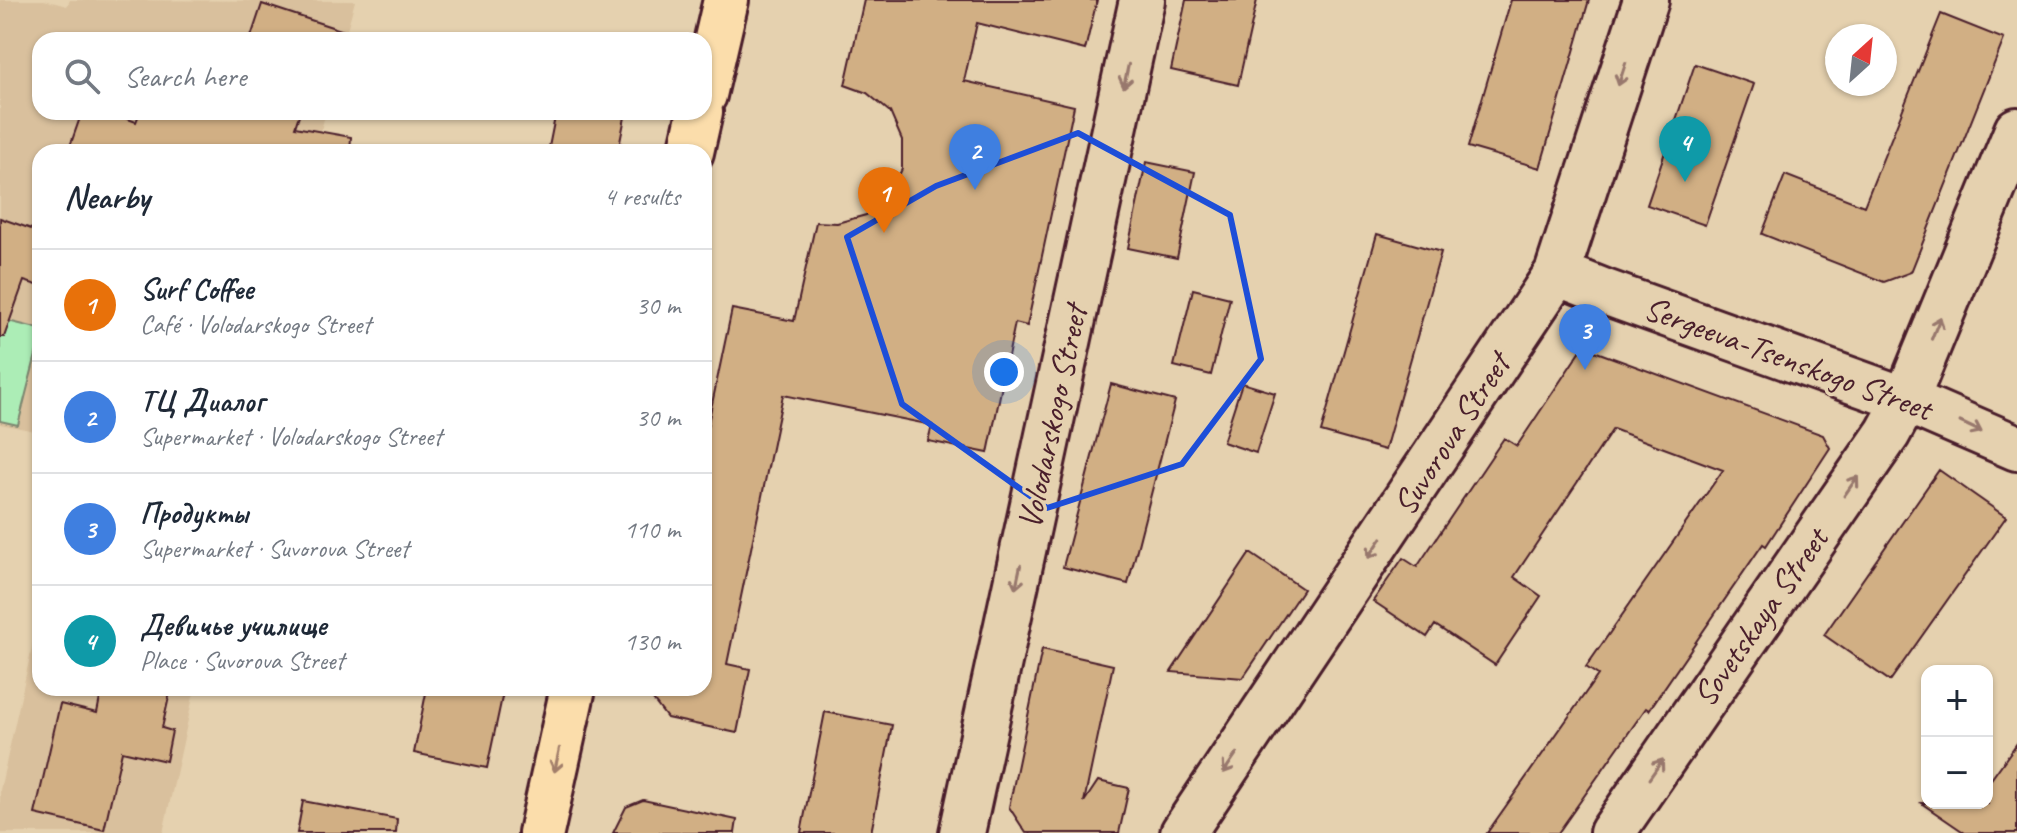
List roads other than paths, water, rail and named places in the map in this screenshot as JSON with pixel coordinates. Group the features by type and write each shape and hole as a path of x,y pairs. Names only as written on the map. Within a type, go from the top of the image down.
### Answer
{"main road":[{"path":"712,60 726,0"},
{"path":"693,144 698,120"},
{"path":"541,833 571,696"}],"street":[{"name":"Volodarskogo Street","path":"962,833 1142,0"},
{"name":"Suvorova Street","path":"1183,833 1557,273 1646,0"},
{"path":"1906,400 2017,130"},
{"name":"Sergeeva-Tsenskogo Street","path":"1557,273 1906,400 2017,448"},
{"name":"Sovetskaya Street","path":"1612,833 1870,458 1906,400"}],"place":[{"name":"Девичье училище","path":"1685,182"},
{"name":"ТЦ Диалог","path":"975,190"},
{"name":"Surf Coffee","path":"884,233"},
{"name":"Продукты","path":"1585,370"}]}
